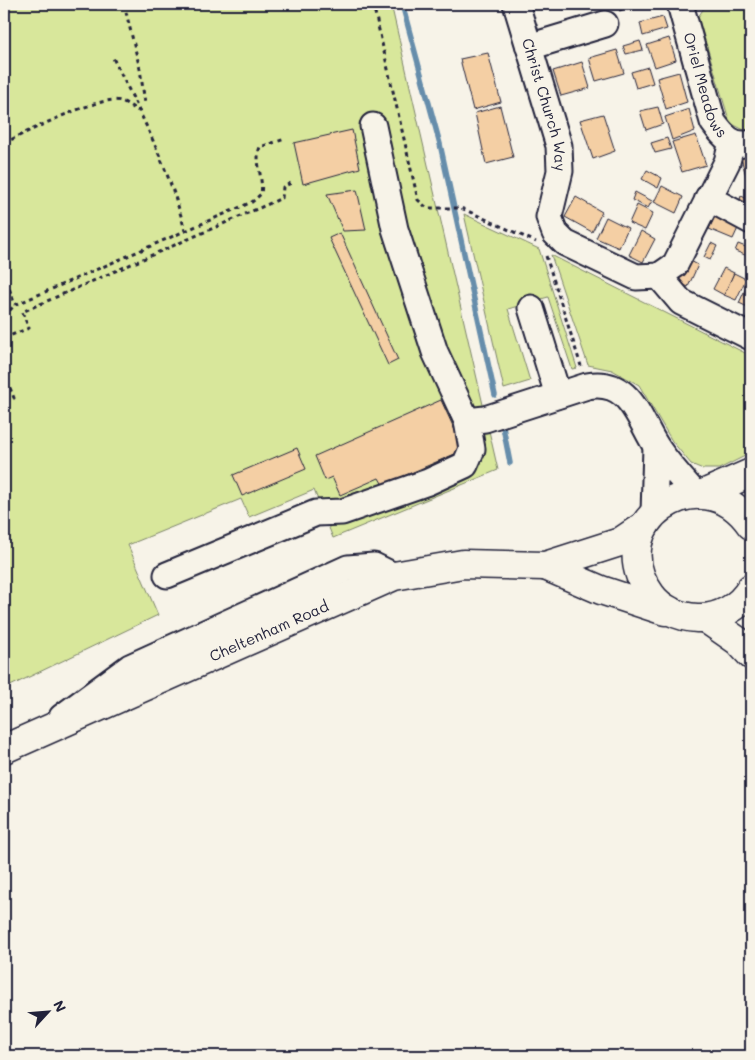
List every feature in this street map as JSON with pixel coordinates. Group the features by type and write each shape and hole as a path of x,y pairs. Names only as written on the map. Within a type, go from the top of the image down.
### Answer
{"main road":[{"path":"699,494 751,473"},
{"path":"699,494 718,497 732,504 744,515 751,525"},
{"name":"Cheltenham Road","path":"4,749 394,576 463,564 545,566 620,542 677,498 699,494"},
{"path":"649,519 637,544 637,565 643,584 655,600 672,612"},
{"name":"Cheltenham Road","path":"545,566 601,590 688,618 704,618"},
{"path":"704,618 730,610 742,601 751,588"},
{"path":"704,618 738,641 751,655"}],"street":[{"name":"Christ Church Way","path":"516,4 559,146 560,171 549,216 555,233"},
{"name":"Oriel Meadows","path":"680,4 713,122 723,137 742,142"},
{"path":"529,47 605,24"},
{"path":"167,575 316,513 342,512 428,482 465,466 472,449 476,420 436,352 398,238 373,126"},
{"path":"555,233 566,243 636,277 648,278 659,276 676,265 727,162 742,142"},
{"path":"708,198 751,221"},
{"path":"659,276 681,302 751,337"},
{"path":"531,308 558,395"},
{"path":"476,420 587,386 610,387 622,393 632,402 656,447 699,494"},
{"path":"649,519 656,447"}],"path":[{"path":"124,4 140,69 145,103"},
{"path":"373,4 418,200 427,208 461,208"},
{"path":"744,4 751,9"},
{"path":"113,58 167,173 185,231"},
{"path":"4,143 85,107 104,102 120,100 139,111"},
{"path":"4,316 15,305 252,202 261,194 263,185 258,152 260,147 284,138"},
{"path":"4,338 28,328 22,312 282,198 283,187 293,182"},
{"path":"555,233 546,246 546,253 587,386"},
{"path":"4,274 15,305"},
{"path":"4,373 14,398 4,402"}],"green space":[{"path":"4,4 391,4 498,470 333,538 314,490 249,517 241,499 128,545 158,615 4,689"},
{"path":"718,4 751,4 751,129 746,131 730,123 698,17 704,8"},
{"path":"464,214 539,249 577,368 572,369 548,297 508,309 530,381 504,389"},
{"path":"551,255 751,356 751,453 719,469 703,469 691,464 672,441 639,385 612,370 588,365"}],"building":[{"path":"663,17 667,29 643,36 640,23"},
{"path":"669,38 676,60 655,67 647,45"},
{"path":"640,41 643,50 626,54 623,46"},
{"path":"617,50 624,73 596,81 589,58"},
{"path":"488,53 501,102 473,110 460,59"},
{"path":"582,62 590,88 561,96 553,71"},
{"path":"648,67 653,83 636,88 631,72"},
{"path":"679,72 687,102 666,109 657,78"},
{"path":"500,106 513,157 486,164 475,113"},
{"path":"658,107 663,124 646,130 640,111"},
{"path":"689,109 695,131 672,140 665,117"},
{"path":"603,114 615,151 593,159 580,120"},
{"path":"352,130 360,168 303,184 294,143"},
{"path":"696,135 706,165 682,172 672,142"},
{"path":"667,138 671,149 655,153 651,143"},
{"path":"751,150 751,186 749,187 740,154"},
{"path":"647,170 662,178 658,188 642,179"},
{"path":"662,186 683,197 676,213 654,202"},
{"path":"357,190 366,230 343,231 327,194"},
{"path":"635,192 652,201 648,208 632,200"},
{"path":"741,196 751,200 751,208 739,203"},
{"path":"576,197 602,212 592,232 565,217"},
{"path":"637,205 653,213 645,230 629,223"},
{"path":"715,216 739,226 733,239 709,229"},
{"path":"606,217 628,228 619,248 596,238"},
{"path":"641,231 655,239 643,262 629,255"},
{"path":"340,233 398,360 388,365 329,238"},
{"path":"711,243 717,246 710,260 704,257"},
{"path":"738,244 751,249 750,257 735,251"},
{"path":"687,259 698,265 688,287 677,281"},
{"path":"724,268 734,273 724,295 713,289"},
{"path":"734,273 746,279 736,300 724,295"},
{"path":"749,281 751,282 750,308 739,303"},
{"path":"441,400 464,450 383,485 379,478 340,495 332,477 325,480 315,456"},
{"path":"297,448 306,469 242,496 233,475"}],"waterway":[{"path":"402,4 440,144 495,395"},
{"path":"503,427 510,463"}]}
